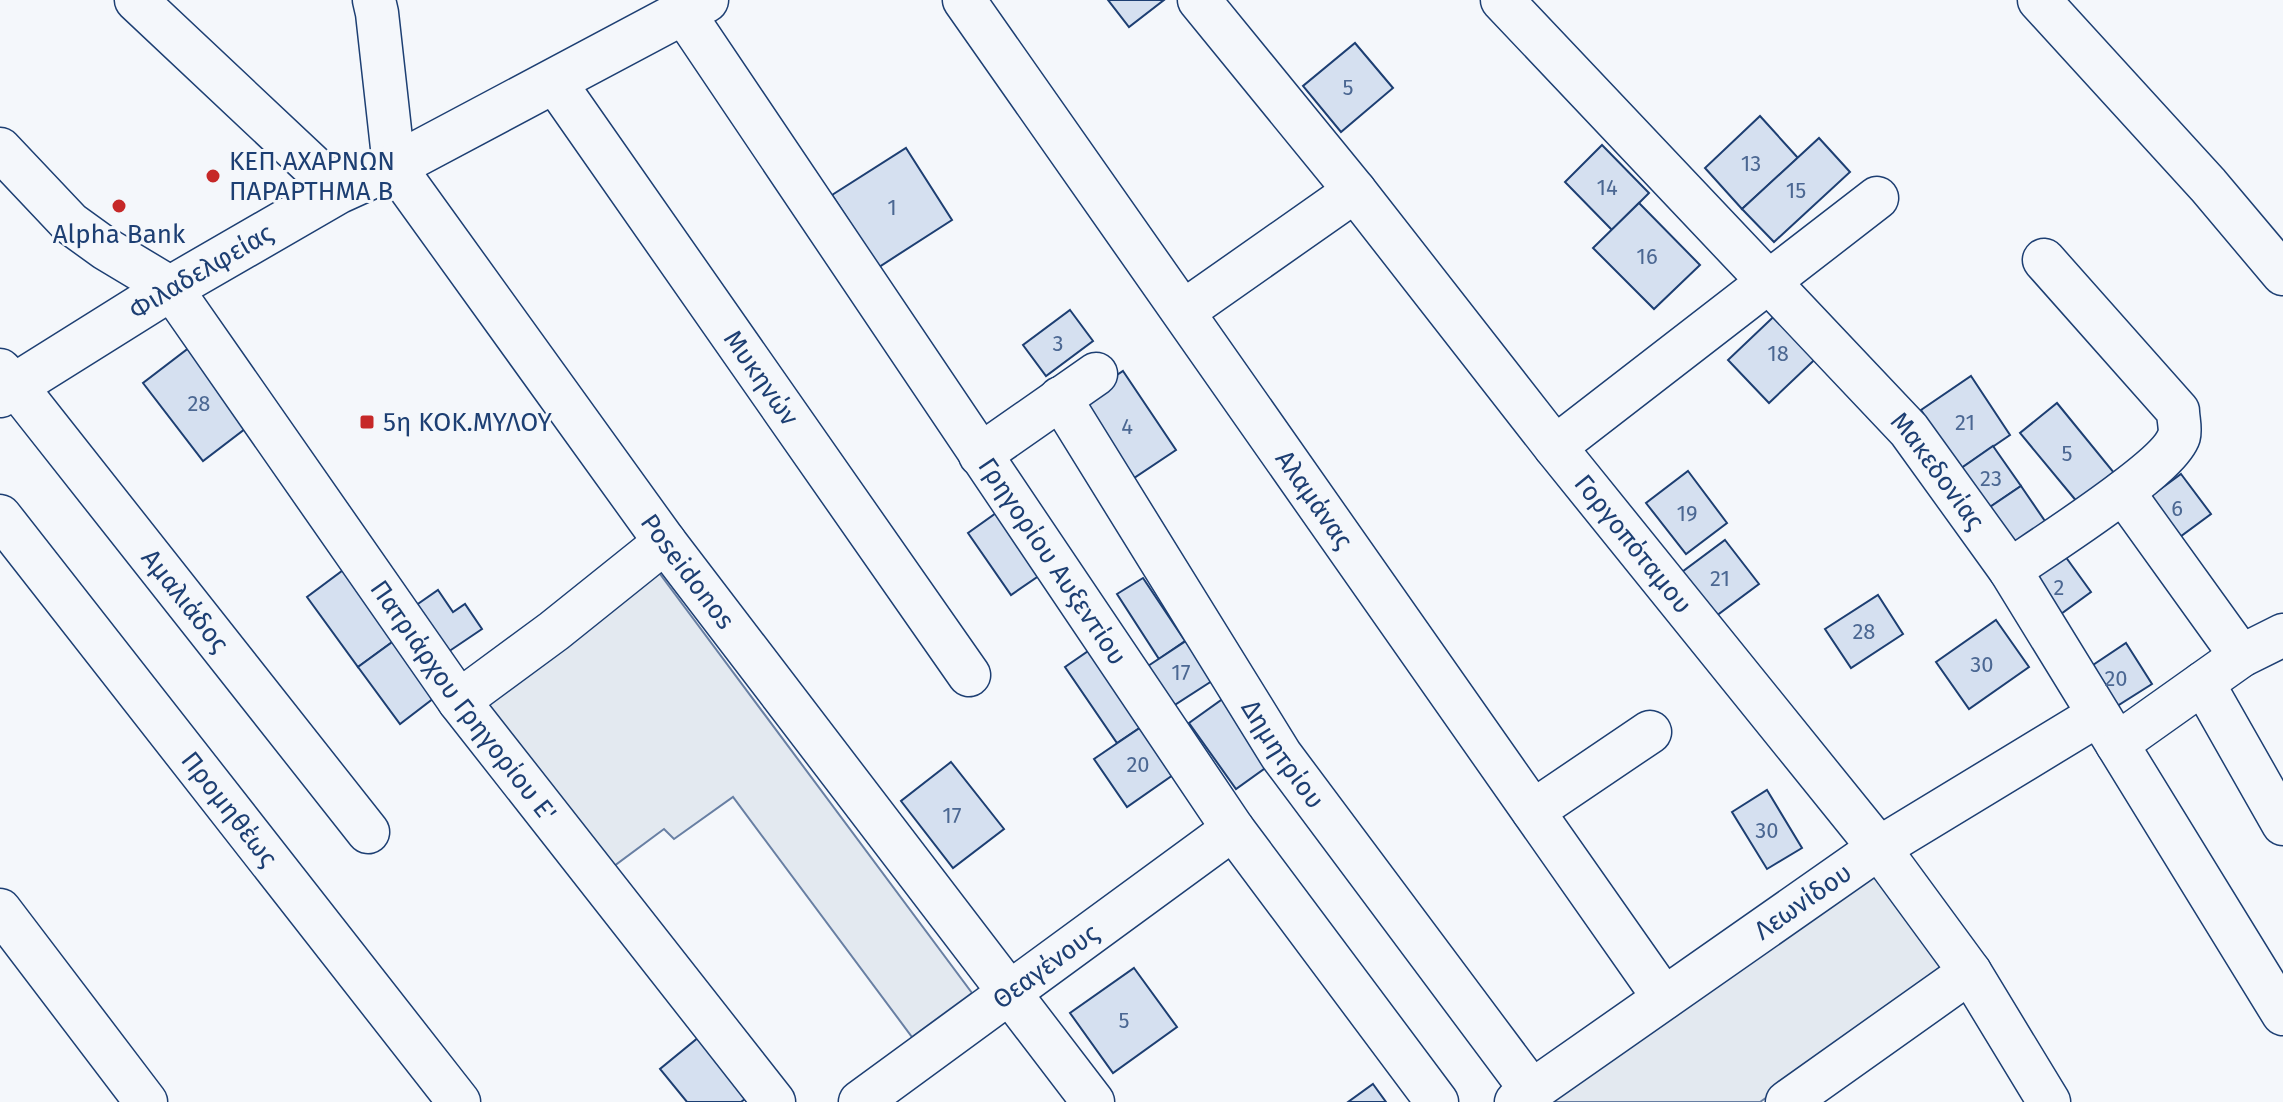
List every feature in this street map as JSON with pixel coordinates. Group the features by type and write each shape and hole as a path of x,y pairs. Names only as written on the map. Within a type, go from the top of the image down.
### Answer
{"main road":[{"name":"Φιλαδελφείας","path":"5,383 339,191 394,166 694,6"}],"street":[{"path":"136,0 339,191"},
{"name":"Poseidonos","path":"374,0 394,166 665,542 1093,1102"},
{"name":"Αλαμάνας","path":"964,0 1664,998"},
{"name":"Γοργοπόταμου","path":"1199,0 1879,848 1970,972 2049,1102"},
{"name":"Μακεδονίας","path":"1502,0 1909,430 2010,570 2283,1014"},
{"path":"2039,0 2208,185 2283,274"},
{"name":"Γρηγορίου Αυξεντίου","path":"694,6 980,455 1233,829 1437,1102"},
{"name":"Μυκηνών","path":"554,81 969,675"},
{"path":"0,149 70,223 171,288"},
{"path":"1184,311 1355,191"},
{"path":"1555,447 1877,198"},
{"path":"2010,570 2123,492 2165,455 2179,436 2178,411 2044,260"},
{"name":"Πατριάρχου Γρηγορίου E'","path":"171,288 459,701 774,1102"},
{"path":"980,455 1096,374"},
{"name":"Αμαλιάδος","path":"5,383 368,832"},
{"name":"Δημητρίου","path":"1060,398 1281,755 1524,1096"},
{"path":"2123,492 2241,656"},
{"name":"Προμηθέως","path":"0,516 459,1102"},
{"path":"459,701 554,631 665,542"},
{"name":"Λεωνίδου","path":"1524,1096 1879,848 2203,683 2241,656 2283,635"},
{"path":"2203,683 2283,824"},
{"path":"1533,811 1650,732"},
{"name":"Θεαγένους","path":"860,1102 1233,829"},
{"path":"0,910 146,1102"},
{"path":"1787,1102 1970,972"}],"shaded area":[{"path":"654,566 972,993 912,1037 733,797 674,839 664,829 614,866 479,694"},
{"path":"1876,868 1948,969 1760,1102 1544,1102"}],"building":[{"path":"1108,0 1164,0 1129,27"},
{"path":"1355,43 1393,88 1341,132 1303,86"},
{"path":"1760,116 1798,158 1742,209 1705,168"},
{"path":"1819,138 1850,172 1774,242 1742,209"},
{"path":"1602,145 1649,193 1612,230 1565,182"},
{"path":"906,148 952,220 879,267 832,195"},
{"path":"1639,203 1700,265 1654,309 1593,248"},
{"path":"1787,304 1828,347 1769,403 1728,360"},
{"path":"1070,310 1093,341 1046,376 1023,345"},
{"path":"194,344 254,422 203,461 143,383"},
{"path":"1123,371 1176,450 1131,480 1078,401"},
{"path":"1971,376 2010,435 1960,469 1921,410"},
{"path":"2057,403 2115,474 2078,503 2020,433"},
{"path":"1993,446 2021,486 1987,509 1960,469"},
{"path":"1688,471 1727,523 1686,554 1646,503"},
{"path":"2181,474 2211,514 2173,542 2143,502"},
{"path":"2021,486 2047,524 2014,546 1987,509"},
{"path":"999,511 1043,573 1011,595 968,533"},
{"path":"1725,540 1759,584 1716,616 1682,572"},
{"path":"2065,556 2091,592 2054,619 2028,582"},
{"path":"354,562 406,632 358,667 307,597"},
{"path":"1143,578 1185,641 1159,659 1117,594"},
{"path":"438,590 453,612 465,604 482,629 448,652 415,606"},
{"path":"1878,595 1903,634 1851,668 1825,629"},
{"path":"1996,620 2029,667 1969,709 1936,662"},
{"path":"406,632 447,688 400,724 358,667"},
{"path":"1189,639 1215,679 1173,706 1148,666"},
{"path":"2126,643 2152,684 2106,713 2081,673"},
{"path":"1097,645 1150,721 1117,743 1065,667"},
{"path":"1231,693 1278,759 1236,789 1189,723"},
{"path":"1150,721 1183,768 1127,807 1094,759"},
{"path":"951,762 1004,829 953,868 901,801"},
{"path":"1767,790 1802,848 1767,869 1732,812"},
{"path":"1134,968 1177,1027 1113,1073 1070,1013"},
{"path":"710,1028 758,1089 741,1102 687,1102 660,1069"},
{"path":"1373,1084 1386,1102 1348,1102"}],"place":[{"name":"ΚΕΠ ΑΧΑΡΝΩΝ ΠΑΡΑΡΤΗΜΑ Β","path":"213,176"},
{"name":"Alpha Bank","path":"119,206"},
{"name":"5η ΚΟΚ.ΜΥΛΟΥ","path":"367,422"}]}
